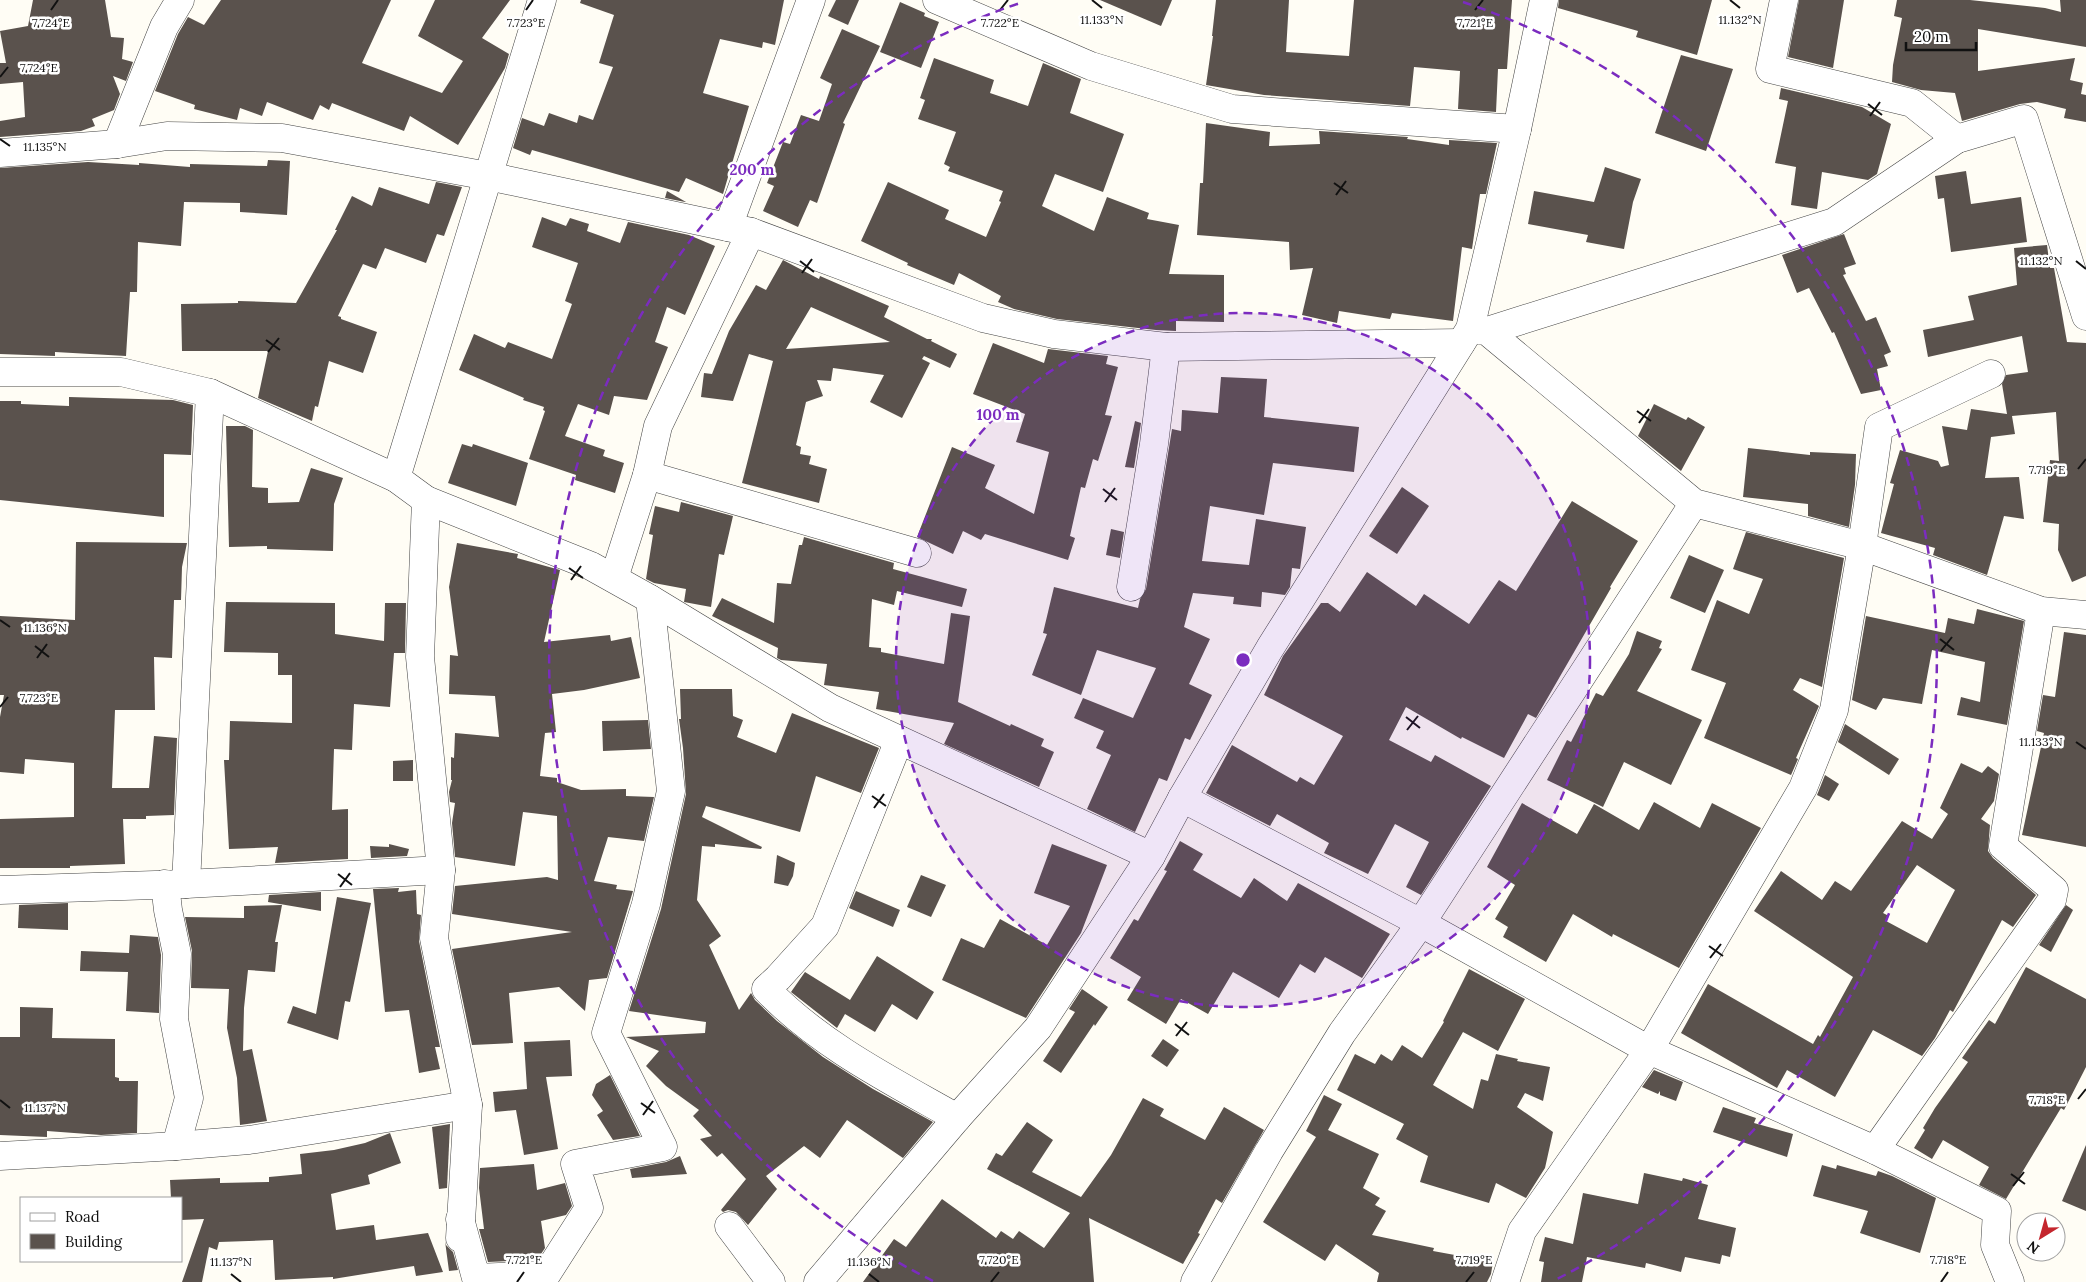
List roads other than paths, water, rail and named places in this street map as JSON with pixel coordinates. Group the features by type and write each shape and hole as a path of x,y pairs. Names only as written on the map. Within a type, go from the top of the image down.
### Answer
{"street":[{"path":"117,144 164,26 180,0"},
{"path":"396,478 542,0"},
{"path":"614,578 647,475 658,426 740,229 811,0"},
{"path":"937,0 1091,66 1232,110 1517,129"},
{"path":"818,1282 957,1118 1038,1028 1151,856 1182,798 1270,648 1473,334 1544,0"},
{"path":"1784,0 1770,69 1912,103 1957,139"},
{"path":"0,153 117,144 168,136 282,138 488,176 740,229 983,318 1054,334 1166,347 1473,334 1834,222 1957,139 2024,119 2086,316"},
{"path":"1473,334 1694,503 1862,546 2041,611 2086,614"},
{"path":"1131,587 1154,444 1166,347"},
{"path":"0,372 121,372 210,393 396,478 426,500 591,566 650,599 830,708 1151,856"},
{"path":"1505,1282 1522,1231 1648,1050 1803,788 1834,710 1862,546 1879,427 1991,374"},
{"path":"176,1146 189,1098 174,1019 177,954 168,910 176,884 210,393"},
{"path":"647,475 917,553"},
{"path":"426,500 420,657 442,870 434,938 468,1105 460,1219 461,1282"},
{"path":"1194,1282 1269,1151 1342,1033 1420,923 1694,503"},
{"path":"460,1219 476,1278 546,1275 589,1208 575,1164 663,1147 606,1033 646,904 672,791 650,599"},
{"path":"1875,1150 2052,900 2054,890 2003,846 2041,611"},
{"path":"899,740 825,926 766,989 781,1004 846,1055 957,1118"},
{"path":"1182,798 1420,923 1648,1050 1875,1150 1997,1211 1995,1245 2010,1282"},
{"path":"0,890 176,884 442,870"},
{"path":"0,1156 249,1140 468,1105"},
{"path":"729,1226 771,1282"}]}
